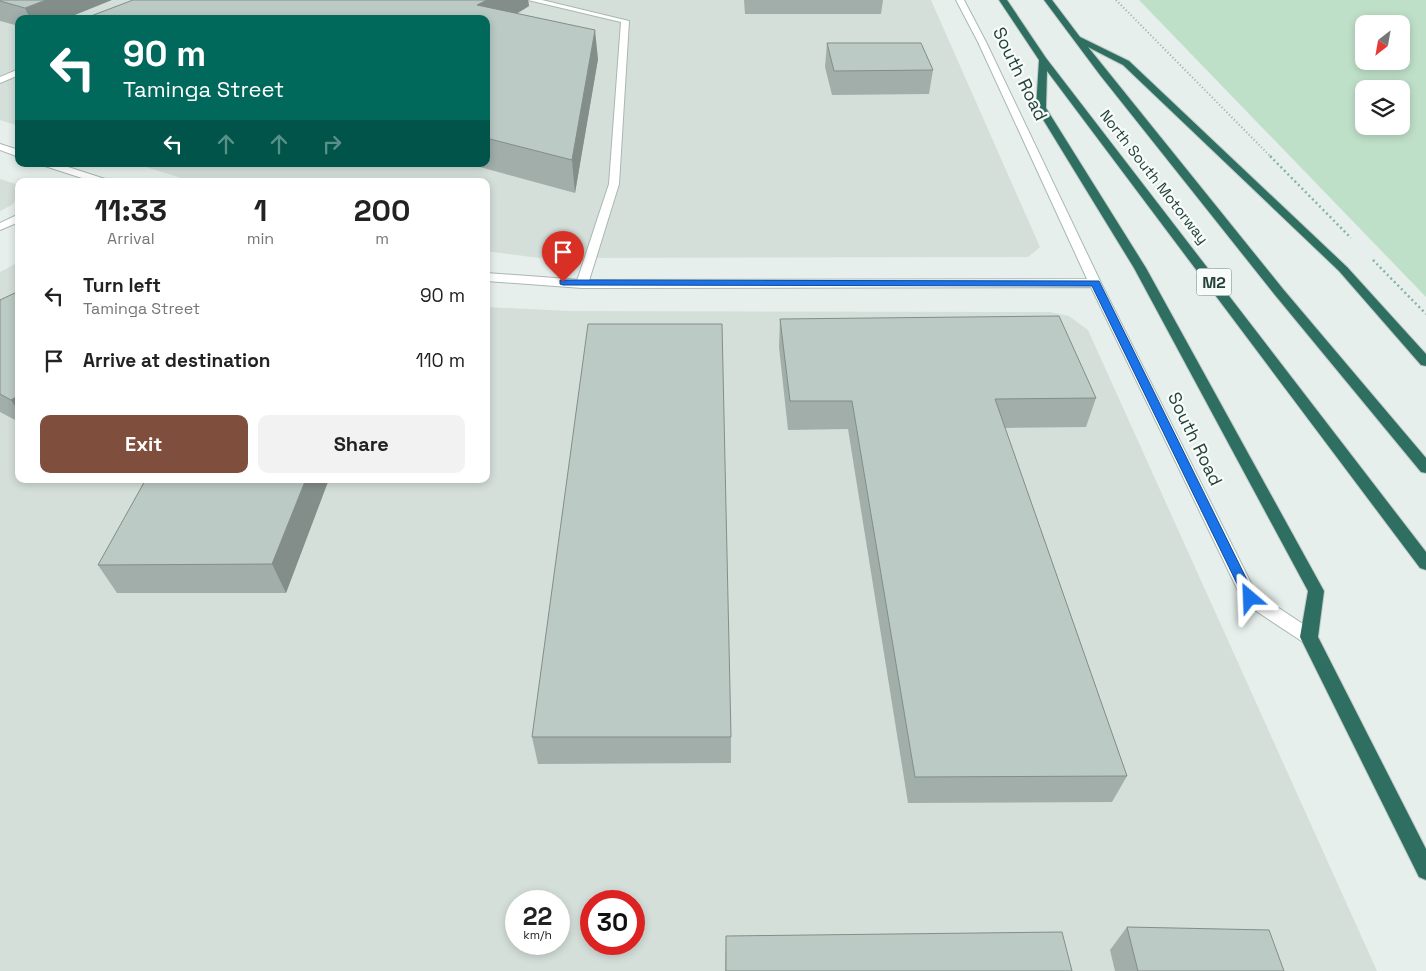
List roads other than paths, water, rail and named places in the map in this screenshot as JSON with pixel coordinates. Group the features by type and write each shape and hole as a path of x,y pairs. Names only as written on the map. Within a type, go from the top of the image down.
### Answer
{"highway":[{"name":"North South Motorway","path":"1002,0 1042,60 1223,295 1426,564"},
{"name":"North South Motorway","path":"1048,0 1074,37 1273,285 1426,468"},
{"path":"1074,37 1126,63 1343,268 1426,362"},
{"path":"1042,60 1041,108 1140,268 1316,591 1309,637"},
{"name":"South Road","path":"1309,637 1426,870"}],"street":[{"path":"532,0 625,21 614,184 582,284"},
{"name":"South Road","path":"960,0 982,42 1095,283 1250,598 1309,637"},
{"path":"0,80 15,74"},
{"path":"0,147 15,153"},
{"path":"57,167 88,178"},
{"path":"0,227 15,219"},
{"path":"490,277 582,284 1095,283"}]}
